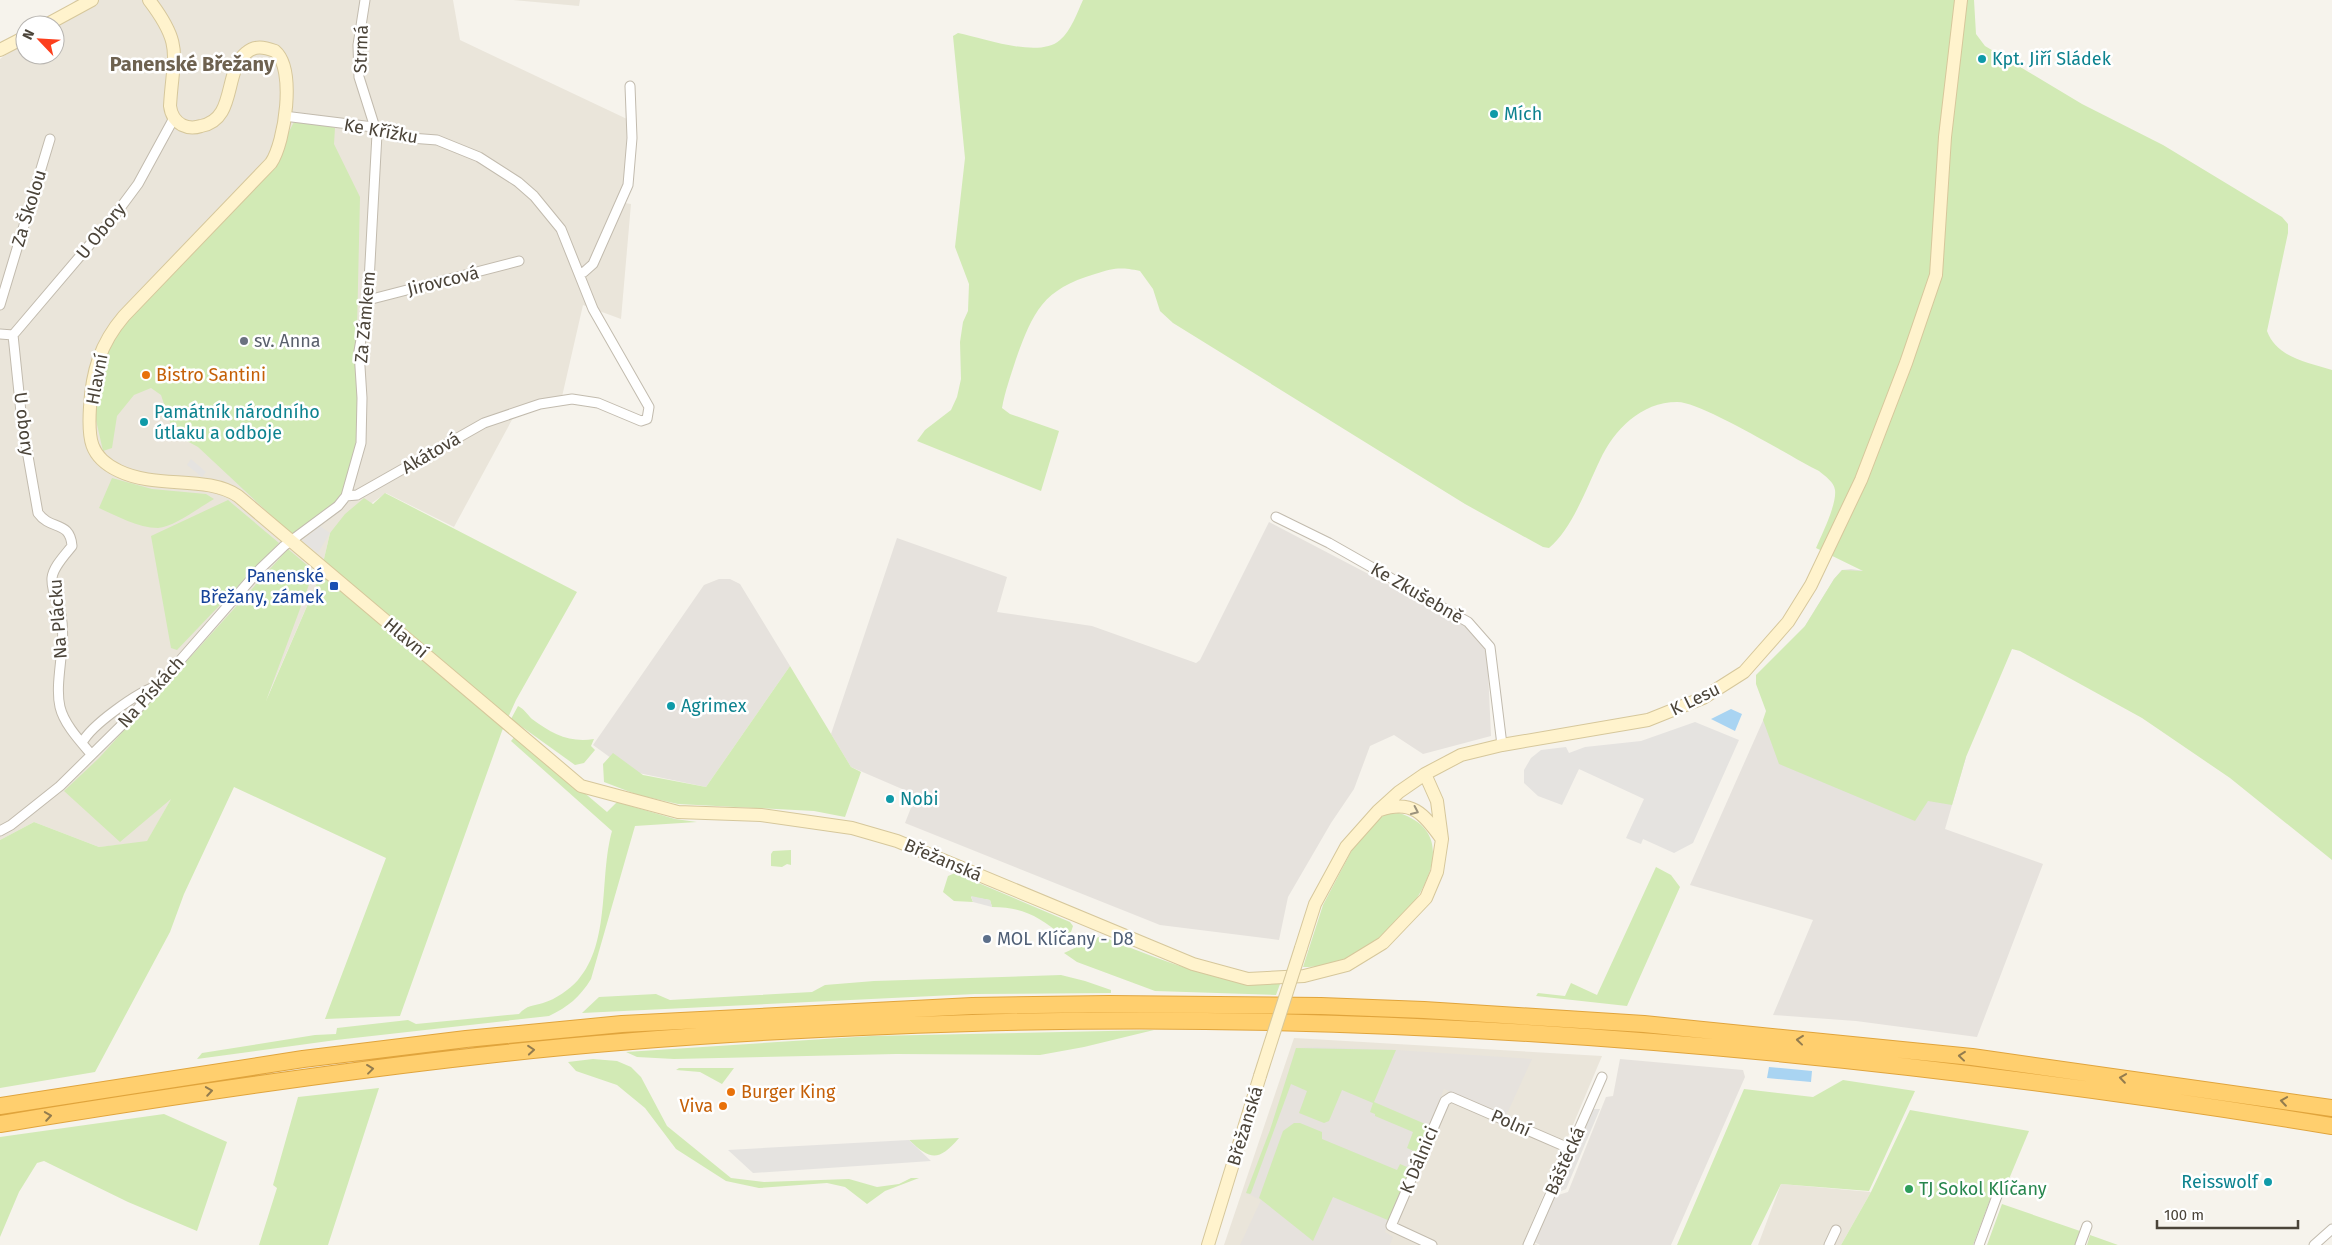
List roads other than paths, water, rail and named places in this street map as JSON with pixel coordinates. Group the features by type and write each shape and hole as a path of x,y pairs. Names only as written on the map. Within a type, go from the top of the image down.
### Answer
{"highway":[{"path":"0,1106 303,1059 466,1039 622,1024 972,1006 1136,1004 1358,1007 1644,1024 1972,1057 2332,1108"},
{"path":"0,1124 307,1076 483,1055 613,1043 972,1023 1120,1021 1247,1022 1416,1027 1643,1041 1970,1074 2332,1126"}],"street":[{"path":"64,15 92,0"},
{"path":"149,0 165,23 174,43 175,56 170,106 174,118"},
{"name":"Strmá","path":"365,0 358,46 359,77 373,127"},
{"name":"K Lesu","path":"1425,774 1461,755 1502,745 1648,720 1703,698 1744,672 1788,622 1812,585 1861,480 1910,355 1936,275 1944,142 1961,0"},
{"path":"0,50 15,42"},
{"name":"Hlavní","path":"174,118 182,125 192,127 204,126 213,122 224,106 239,61 249,50 260,47 275,51 284,64 286,77 284,116 278,148 271,163 124,316 108,337 95,368 90,426 93,449 101,460 111,468 145,480 228,490 292,541 581,786"},
{"path":"579,274 593,264 628,185 632,138 630,86"},
{"name":"Ke Křížku","path":"284,116 373,127 397,137 437,140 461,148 518,182 534,196 561,229 585,290"},
{"name":"U Obory","path":"13,335 116,215 138,184 174,118"},
{"name":"Za Zámkem","path":"292,541 338,506 346,496 361,443 362,398 359,351 368,300 377,134 373,127"},
{"name":"Za Školou","path":"0,305 50,139"},
{"name":"Jirovcová","path":"368,300 519,261"},
{"name":"Akátová","path":"346,496 357,495 484,423 517,411 572,399 598,403 639,421 647,419 649,407 597,317 585,290"},
{"path":"0,334 13,335"},
{"name":"U obory","path":"13,335 22,422 38,514"},
{"name":"Na Plácku","path":"38,514 48,524 65,528 71,536 72,546 58,564 52,577 61,616 63,654 60,707 67,723 91,754"},
{"name":"Ke Zkušebně","path":"1276,517 1329,543 1468,622 1490,646 1502,745"},
{"name":"Na Pískách","path":"0,831 42,801 135,712 260,570 292,541"},
{"path":"82,743 86,736 109,717 146,690 157,686"},
{"name":"Břežanská","path":"581,786 678,812 761,815 852,828 897,841 1193,964 1248,979 1304,976 1347,965 1383,943 1426,898 1437,872 1442,839 1438,801 1425,774 1399,792 1378,810 1346,847 1315,904 1301,948 1260,1076 1208,1245"},
{"path":"1378,810 1394,805 1410,808 1425,816 1442,839"},
{"name":"Báštěcká","path":"1528,1245 1602,1077"},
{"name":"Polní","path":"1451,1097 1570,1149"},
{"name":"K Dálnici","path":"1432,1245 1391,1226 1445,1101 1451,1097"},
{"path":"1979,1245 1997,1196"},
{"path":"2080,1245 2087,1226"},
{"path":"2314,1245 2332,1229"},
{"path":"1829,1245 1836,1230"}],"water":[{"path":"1731,709 1742,714 1735,731 1711,719"},
{"path":"1769,1067 1812,1071 1811,1082 1767,1078"}],"place":[{"name":"Kpt. Jiří Sládek","path":"1982,59"},
{"name":"Mích","path":"1494,114"},
{"name":"sv. Anna","path":"244,341"},
{"name":"Bistro Santini","path":"146,375"},
{"name":"Památník národního útlaku a odboje","path":"144,422"},
{"name":"Panenské Břežany, zámek","path":"334,586"},
{"name":"Agrimex","path":"671,706"},
{"name":"Nobi","path":"890,799"},
{"name":"MOL Klíčany - D8","path":"987,939"},
{"name":"Burger King","path":"731,1092"},
{"name":"Viva","path":"723,1106"},
{"name":"Reisswolf","path":"2268,1182"},
{"name":"TJ Sokol Klíčany","path":"1909,1189"}],"district":[{"name":"Panenské Břežany","path":"192,64"}]}
